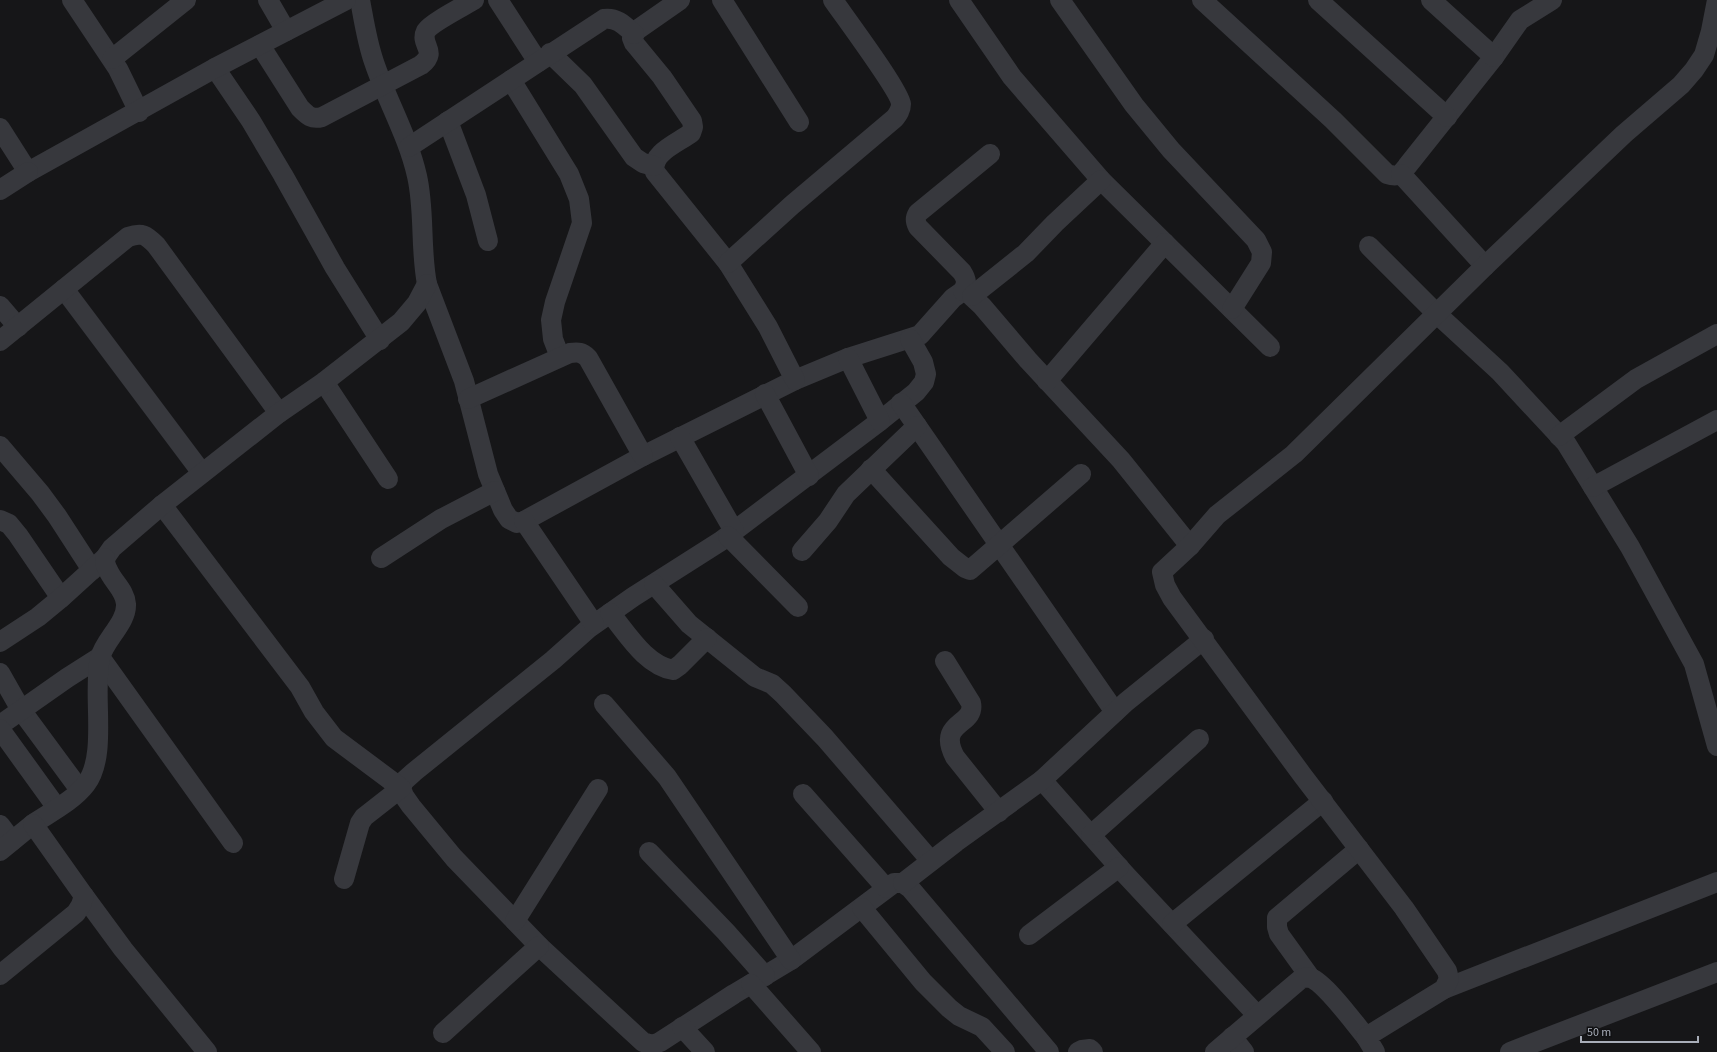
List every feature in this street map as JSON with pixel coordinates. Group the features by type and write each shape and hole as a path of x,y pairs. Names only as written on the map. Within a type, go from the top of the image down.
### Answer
{"street":[{"path":"72,0 112,59 139,112"},
{"path":"112,59 186,0"},
{"path":"268,0 286,31"},
{"path":"0,190 28,172 139,112 215,68 346,0"},
{"path":"360,0 374,62 409,146 417,176 421,201 424,269 427,284 464,381 488,474 503,510 509,519 517,523 524,521 643,456 795,380 848,358 920,335 952,298 968,294 1026,253 1055,223 1102,180"},
{"path":"498,0 544,57 583,85 634,157 643,163 654,166 660,179 728,263 768,327 795,380"},
{"path":"654,166 660,155 690,133 693,127 692,121 662,77 634,43 632,38 637,30 680,0"},
{"path":"722,0 799,122"},
{"path":"728,263 792,205 895,118 900,112 901,103 894,90 833,0"},
{"path":"959,0 1012,77 1102,180 1270,347"},
{"path":"1060,0 1102,61 1148,122 1171,150 1256,240 1262,252 1261,263 1232,309"},
{"path":"1202,0 1333,120 1387,174 1394,176 1401,174 1494,57 1520,20 1525,7 1552,0"},
{"path":"1318,0 1447,117"},
{"path":"1431,0 1494,57"},
{"path":"1444,989 1449,979 1447,970 1438,956 1168,591 1162,572 1190,546 1217,515 1294,454 1484,266 1628,131 1681,85 1694,70 1704,54 1711,31 1717,0"},
{"path":"260,45 300,108 308,117 322,117 421,65 427,60 429,55 425,38 426,32 432,25 467,2"},
{"path":"409,146 604,19 610,18 616,20 634,34"},
{"path":"215,68 251,121 335,268 380,340"},
{"path":"511,80 570,174 579,199 582,223 554,302 551,320 553,339 560,357"},
{"path":"448,121 476,195 488,241"},
{"path":"0,128 28,172"},
{"path":"990,154 918,213 916,217 918,227 962,272 966,279 968,294 1121,460 1190,546"},
{"path":"1401,174 1484,266"},
{"path":"0,341 128,237 138,234 148,237 156,245 279,413"},
{"path":"1047,381 1164,243"},
{"path":"1368,246 1437,314 1500,372 1566,443 1630,547 1694,664 1717,746"},
{"path":"0,642 38,617 61,598 98,564 112,548 202,473 279,413 324,382 380,340 401,322 417,303 427,284"},
{"path":"64,289 202,473"},
{"path":"0,306 18,327"},
{"path":"1559,436 1636,379 1717,334"},
{"path":"910,339 923,362 926,374 924,382 916,392 809,476 731,534 594,624 553,660 404,781 402,788 404,796 410,806 454,858 539,946 643,1042 652,1045 791,960 1042,780 1116,712 1204,639"},
{"path":"468,399 560,357 577,352 588,358 643,456"},
{"path":"848,358 880,421"},
{"path":"324,382 388,479"},
{"path":"766,394 809,476"},
{"path":"901,403 1116,712"},
{"path":"1593,487 1717,420"},
{"path":"802,551 828,521 846,494 917,426"},
{"path":"680,437 731,534 798,607"},
{"path":"0,446 98,564 107,570 124,595 126,606 123,617 106,644 100,657 98,675 97,749 94,767 87,783 57,808 33,824 6,846 0,824"},
{"path":"871,470 951,557 970,570 1081,474"},
{"path":"381,558 441,519 495,492"},
{"path":"162,505 300,687 325,728 334,738 402,788"},
{"path":"0,520 8,524 18,535 61,598"},
{"path":"524,521 594,624"},
{"path":"654,584 681,617 755,676 772,684 783,694 824,738 931,861"},
{"path":"610,613 644,654 657,665 673,670 707,638"},
{"path":"0,725 100,657"},
{"path":"100,657 233,843"},
{"path":"944,661 971,703 972,709 970,714 953,730 950,736 950,747 955,757 998,812"},
{"path":"0,673 21,710 80,790"},
{"path":"604,704 667,777 791,960"},
{"path":"0,729 57,808"},
{"path":"1091,835 1199,739"},
{"path":"1042,780 1119,867 1257,1015"},
{"path":"344,879 360,823 364,817 402,788"},
{"path":"515,921 598,789"},
{"path":"803,794 894,886 910,888 1049,1052"},
{"path":"1172,924 1323,801"},
{"path":"33,824 123,949 207,1052"},
{"path":"1359,849 1277,918 1277,927 1279,934 1310,977 1330,994 1371,1045 1444,989 1717,882"},
{"path":"649,852 726,932 758,980 812,1052"},
{"path":"1029,935 1119,867"},
{"path":"0,975 76,913 84,896"},
{"path":"862,908 923,982 959,1016 982,1028 1005,1052"},
{"path":"443,1033 539,946"},
{"path":"1510,1052 1717,972"},
{"path":"1215,1052 1238,1045 1257,1015 1293,984 1302,978 1310,977"},
{"path":"682,1027 705,1052"},
{"path":"1078,1052 1090,1049 1093,1052"}]}
